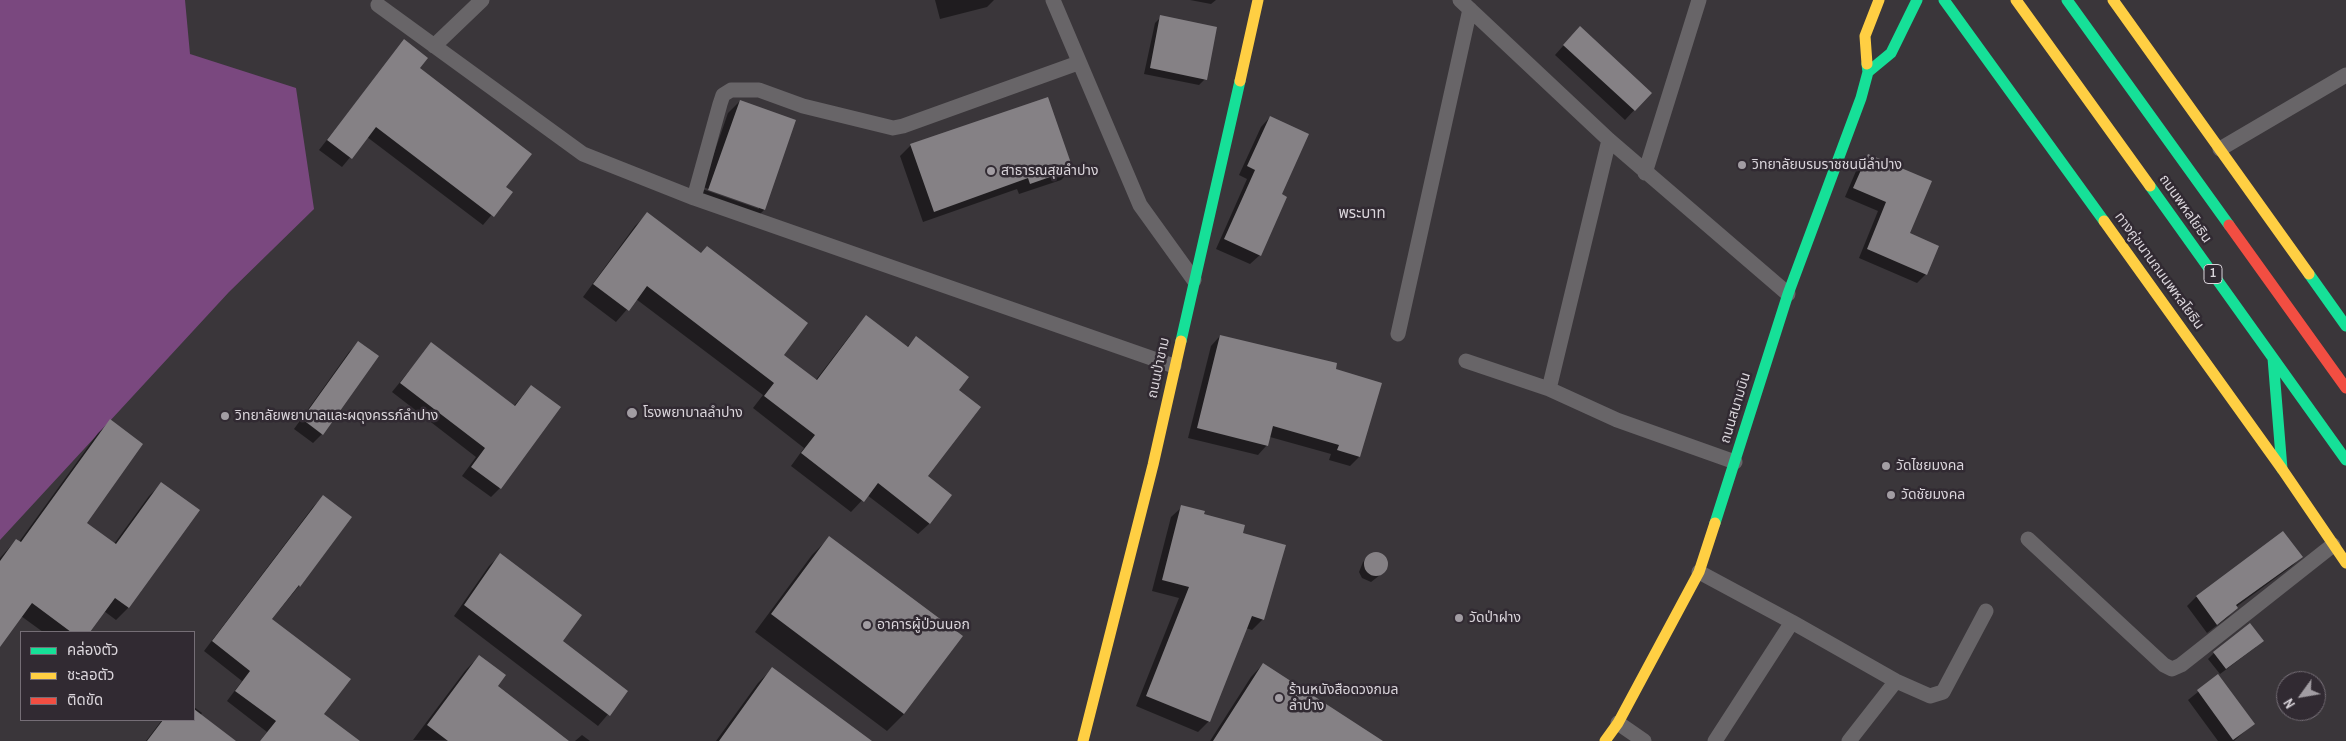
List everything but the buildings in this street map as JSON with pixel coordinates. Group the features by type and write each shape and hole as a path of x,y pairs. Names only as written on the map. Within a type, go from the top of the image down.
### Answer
{"main road":[{"name":"ถนนป่าขาม","path":"1083,741 1153,465 1258,0"},
{"name":"ถนนสนามบิน","path":"1605,741 1618,723 1699,572 1788,294 1861,98 1868,72 1865,36 1879,0"},
{"path":"1868,72 1891,53 1917,0"},
{"name":"ทางคู่ขนานถนนพหลโยธิน","path":"1944,0 1992,63 2282,469 2346,563"},
{"name":"ถนนพหลโยธิน","path":"2016,0 2346,460"},
{"name":"ถนนพหลโยธิน","path":"2068,0 2346,388"},
{"path":"2113,0 2346,326"},
{"path":"2273,358 2282,469"}],"street":[{"path":"434,46 482,0"},
{"path":"1053,0 1078,63 1140,205 1194,280"},
{"path":"1645,173 1699,0"},
{"path":"378,5 583,154 694,198 1174,366"},
{"path":"1465,5 1608,140 1788,294"},
{"path":"1398,334 1465,5"},
{"path":"694,198 720,104 724,95 731,90 759,90 803,106 893,128 1078,63"},
{"path":"2220,149 2346,75"},
{"path":"1549,389 1608,140"},
{"path":"1466,360 1549,389 1617,420 1735,462"},
{"path":"2028,540 2164,665 2172,669 2181,665 2333,545"},
{"path":"1699,572 1896,681 1930,696 1943,692 1986,611"},
{"path":"1715,741 1792,622"},
{"path":"1849,741 1896,681"},
{"path":"1618,723 1644,741"}],"shaded area":[{"path":"0,0 185,0 190,54 296,88 314,209 229,292 0,540"}],"traffic: fast":[{"path":"1868,72 1891,53 1917,0"},
{"path":"1944,0 2104,221"},
{"path":"2067,0 2229,225"},
{"path":"1715,523 1788,294 1861,98 1868,72 1867,64"},
{"path":"1181,341 1240,81"},
{"path":"2150,186 2346,460"},
{"path":"2309,274 2346,326"},
{"path":"2273,358 2282,469"}],"traffic: slow":[{"path":"1240,81 1258,0"},
{"path":"1867,64 1865,36 1879,0"},
{"path":"2016,0 2150,186"},
{"path":"2113,0 2309,274"},
{"path":"2104,221 2282,469 2346,563"},
{"path":"1083,741 1153,465 1181,341"},
{"path":"1605,741 1618,723 1699,572 1715,523"}],"traffic: jam":[{"path":"2229,225 2346,388"}],"place":[{"name":"วิทยาลัยบรมราชชนนีลำปาง","path":"1742,165"},
{"name":"สาธารณสุขลำปาง","path":"991,171"},
{"name":"โรงพยาบาลลำปาง","path":"632,413"},
{"name":"วิทยาลัยพยาบาลและผดุงครรภ์ลําปาง","path":"225,416"},
{"name":"วัดไชยมงคล","path":"1886,466"},
{"name":"วัดชัยมงคล","path":"1891,495"},
{"name":"วัดป่าฝาง","path":"1459,618"},
{"name":"อาคารผู้ป่วนนอก","path":"867,625"},
{"name":"ร้านหนังสือดวงกมล ลำปาง","path":"1279,698"}],"district":[{"name":"พระบาท","path":"1362,214"}]}
